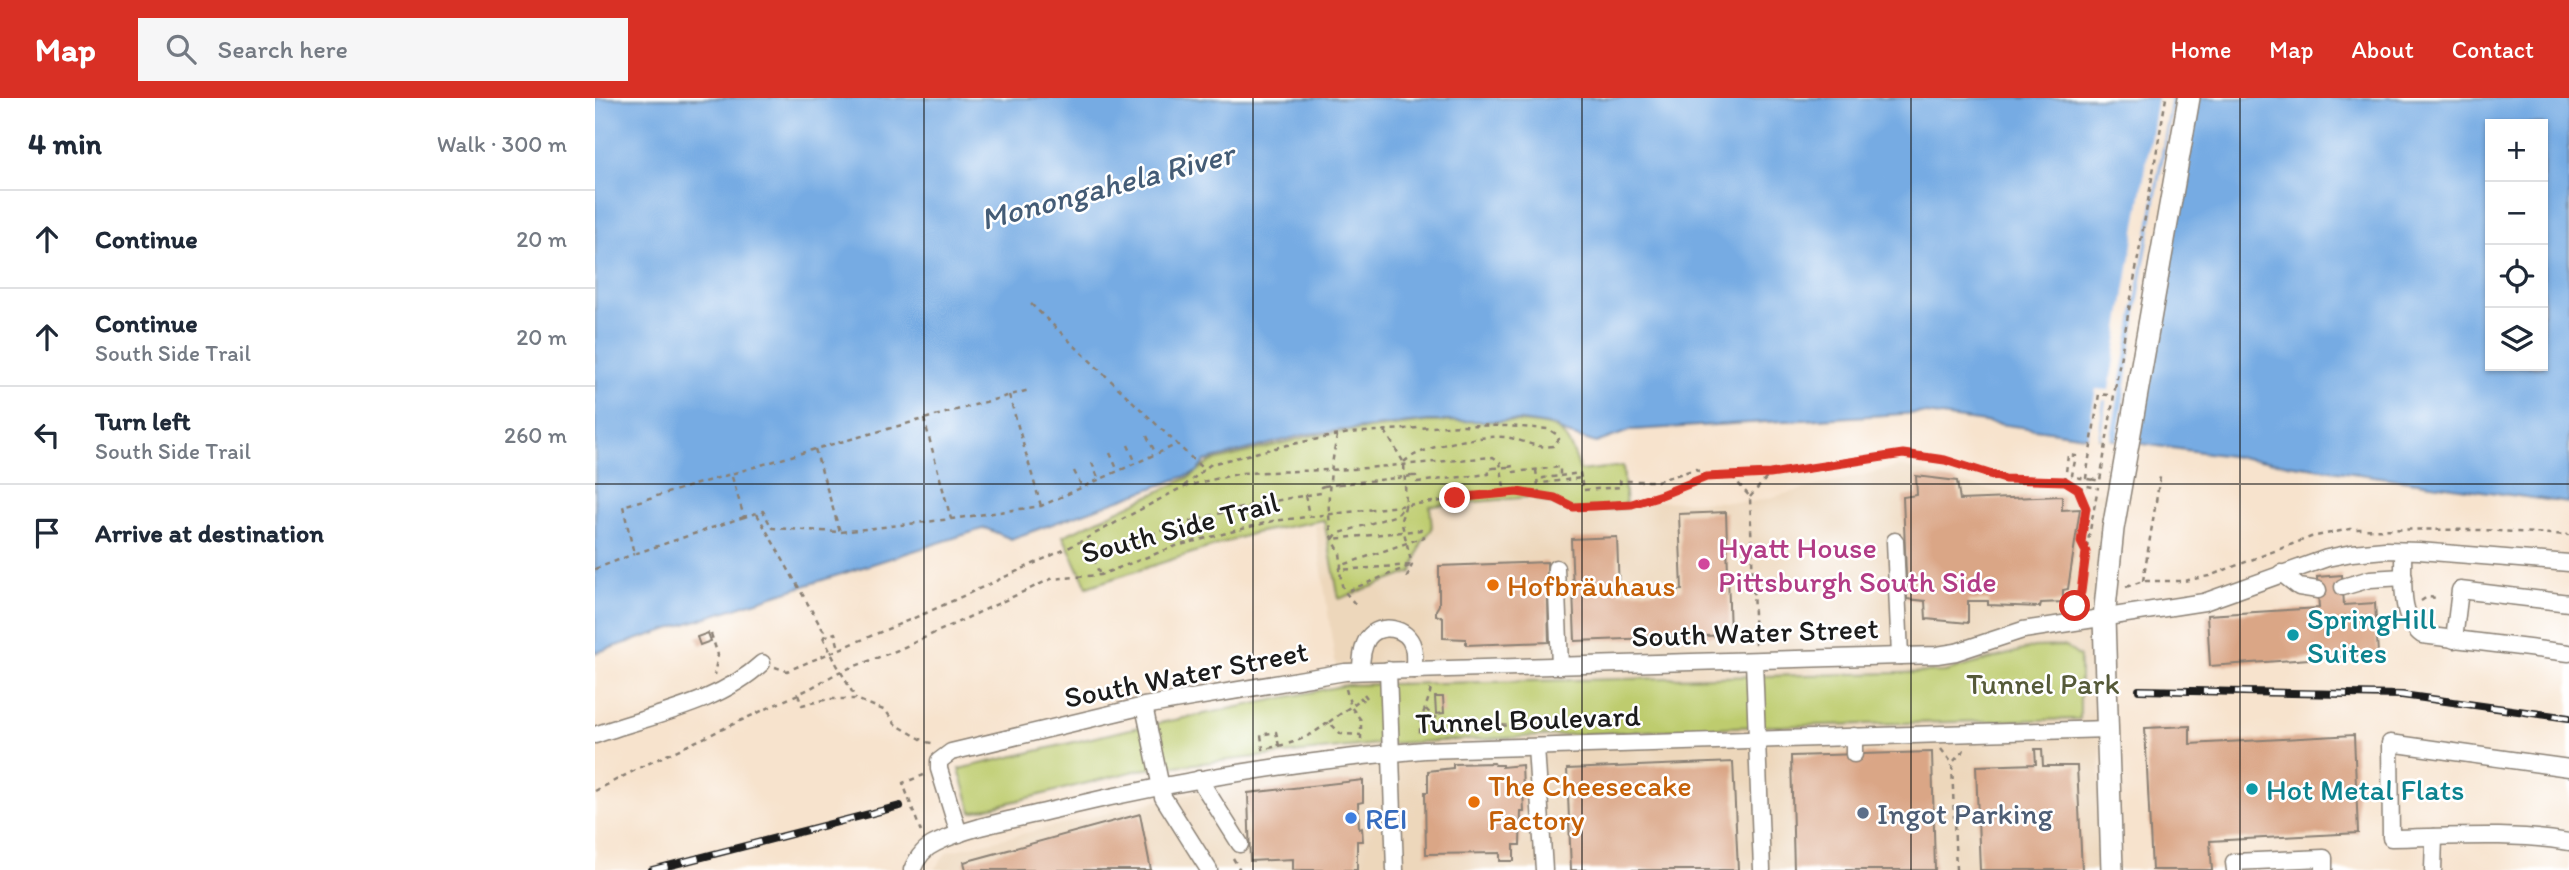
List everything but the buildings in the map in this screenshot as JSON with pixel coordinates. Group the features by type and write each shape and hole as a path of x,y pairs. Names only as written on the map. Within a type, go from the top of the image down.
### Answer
{"main road":[{"path":"2112,870 2104,618 2120,486 2189,98"}],"street":[{"path":"1895,541 1899,656"},
{"name":"South Water Street","path":"938,754 1144,706 1345,672 1560,666 1755,654 1899,656 1956,652 2023,630 2204,602 2281,573 2352,553 2403,551 2569,563"},
{"path":"2403,551 2407,618 2413,629 2422,635 2569,653"},
{"path":"1556,568 1560,666"},
{"path":"2281,573 2299,587 2318,590"},
{"path":"2343,587 2371,579 2404,577"},
{"path":"2454,640 2460,590 2569,603"},
{"path":"1361,671 1365,643 1369,636 1388,628 1408,636 1413,647 1415,670"},
{"path":"1755,654 1762,870"},
{"path":"595,735 713,695 752,673 762,663"},
{"path":"1388,670 1395,870"},
{"path":"1144,706 1163,797 1209,870"},
{"name":"Tunnel Boulevard","path":"912,870 927,848 959,834 1161,785 1391,753 2108,729"},
{"path":"1854,736 1854,754"},
{"path":"2569,768 2390,743 2391,838 2538,837 2569,842"},
{"path":"1536,747 1544,870"},
{"path":"938,754 959,834"},
{"path":"1199,779 1240,844"},
{"path":"2433,870 2434,837"},
{"path":"2235,870 2234,862 2324,864"}],"path":[{"path":"2108,395 2099,394 2086,478 2100,481 2166,98"},
{"path":"1031,304 1204,470"},
{"path":"634,554 623,506 1029,390"},
{"path":"1009,395 1041,506"},
{"path":"924,419 951,519"},
{"path":"762,663 786,671 1058,552 1181,488 1211,464 1287,445 1385,430 1460,425 1507,426 1548,429 1556,433 1559,439 1553,446 1544,447 1517,439 1486,438 1420,452 1403,463"},
{"path":"1385,430 1403,463 1406,504 1401,520 1412,565 1405,582"},
{"path":"1147,436 1156,454"},
{"path":"1337,436 1330,470 1330,514 1333,539 1341,555 1340,583 1355,604"},
{"path":"595,569 763,511 772,528 840,532 1041,506 1178,444"},
{"path":"1128,445 1136,463"},
{"path":"815,449 840,532"},
{"path":"1110,453 1118,471"},
{"name":"South Side Trail","path":"839,672 898,650 1051,579 1100,575 1205,538 1273,521 1506,492 1555,498 1573,507 1632,504 1706,477 1770,474 1903,454 1945,460 2005,479 2065,481 2078,489"},
{"path":"2065,481 2068,454 2076,456 2072,475 2074,477 2094,480"},
{"path":"1181,488 1242,473 1330,470 1493,457 1500,462 1506,492"},
{"path":"1092,463 1099,480"},
{"path":"1100,575 1093,556 1149,533 1198,517 1261,502 1321,493 1321,487 1324,486 1416,476 1417,482 1489,474 1488,468 1513,466 1514,472 1560,467 1560,476"},
{"path":"1536,470 1539,495"},
{"path":"1581,478 1543,483 1543,478 1580,473 1581,478 1583,490 1621,487 1620,481 1657,481 1696,470 1706,477"},
{"path":"1074,471 1082,487"},
{"path":"1750,497 1770,474"},
{"path":"731,476 744,517"},
{"path":"1732,476 1750,497 1755,654"},
{"path":"2131,586 2143,581 2160,477"},
{"path":"2074,610 2081,592 2096,487 2087,486 2078,489 2086,508 2081,542 2086,552"},
{"path":"1305,495 1310,516"},
{"path":"1333,539 1338,534 1397,515 1406,504"},
{"path":"757,513 821,627 839,672 856,699"},
{"path":"1198,517 1205,538"},
{"path":"1333,539 1421,530 1424,537 1343,565 1339,570"},
{"path":"1339,570 1412,565"},
{"path":"1345,592 1412,565"},
{"path":"2081,592 2089,592"},
{"path":"2418,603 2427,597 2437,598"},
{"path":"825,636 835,633 839,649"},
{"path":"711,634 718,655 713,695"},
{"path":"595,791 839,672"},
{"path":"1420,736 1420,722 1430,698 1432,681"},
{"path":"1345,682 1351,706 1361,720 1361,741"},
{"path":"797,693 801,705 829,699 856,699 886,711 895,724 926,742 936,742 938,754"},
{"path":"1279,746 1276,732 1261,735 1263,749 1279,746 1301,741 1361,699"},
{"path":"1426,709 1433,717 1509,726 1551,724 1550,733"},
{"path":"1329,722 1341,734 1361,736"},
{"path":"1940,747 1952,763 1955,870"},
{"path":"1952,763 1967,747"},
{"path":"922,835 903,783 927,774"}],"shaded area":[{"path":"1900,466 1999,493 2108,492 2108,589 2104,618 2098,870 934,870 947,852 1207,789 1351,769 1315,525 1487,500 1751,502"}],"green space":[{"path":"1427,422 1514,422 1556,429 1568,442 1580,471 1623,466 1626,508 1576,512 1531,497 1430,506 1432,529 1422,542 1412,572 1339,599 1324,520 1254,533 1087,587 1063,536 1190,477 1210,462 1310,436"},
{"name":"Tunnel Park","path":"2065,646 2080,657 2080,719 1733,727 1376,744 1139,770 972,812 959,769 1130,729 1346,685 1945,672 2034,647"}],"water":[{"name":"Monongahela River","path":"595,98 2569,98 2569,503 1919,413 1632,430 1596,443 1564,433 1555,426 1521,421 1428,421 1307,434 1205,461 1197,472 1011,539 985,528 595,653"}],"pier":[{"path":"2157,98 2171,98 2110,443 2100,442 2106,400 2103,401 2098,441 2087,440 2096,389 2109,390"},
{"path":"2174,98 2199,98 2137,447 2117,444 2142,279"}],"railway":[{"path":"2139,690 2402,695 2569,718"},
{"path":"652,870 900,806"}],"place":[{"name":"Hyatt House Pittsburgh South Side","path":"1704,564"},
{"name":"Hofbräuhaus","path":"1493,585"},
{"name":"SpringHill Suites","path":"2293,635"},
{"name":"Hot Metal Flats","path":"2252,789"},
{"name":"The Cheesecake Factory","path":"1474,802"},
{"name":"Ingot Parking","path":"1863,813"},
{"name":"REI","path":"1351,818"}],"route":[{"path":"1455,498 1517,492 1555,498 1573,507 1632,504 1706,477 1770,474 1903,454 1945,460 2005,479 2060,480 2078,489 2086,508 2081,542 2086,552 2081,592 2075,606"}]}
